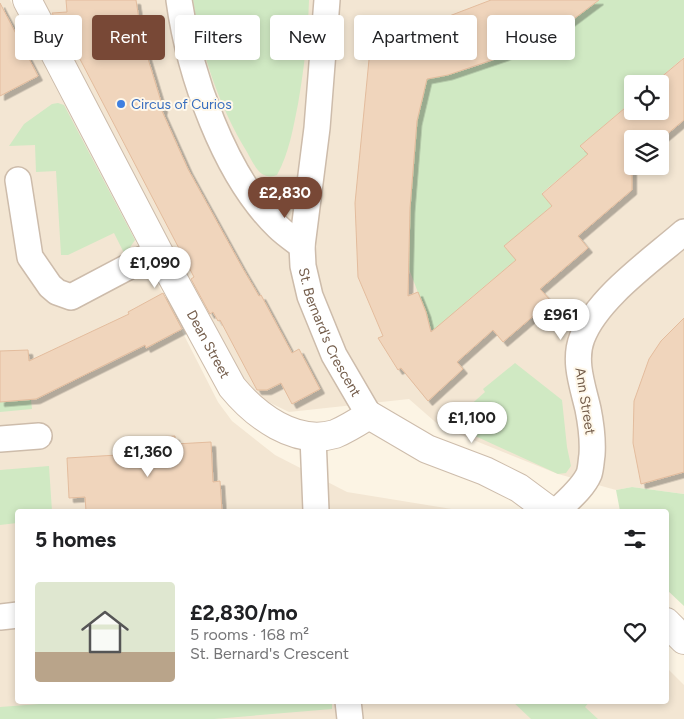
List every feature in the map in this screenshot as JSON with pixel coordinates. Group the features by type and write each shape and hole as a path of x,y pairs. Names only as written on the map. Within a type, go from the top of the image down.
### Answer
{"street":[{"name":"Dean Street","path":"27,0 158,251 232,387 244,402 276,425 294,433 313,437 335,434 369,415"},
{"path":"179,0 195,73 207,108 227,154 259,206 279,228 302,246"},
{"name":"St. Bernard's Crescent","path":"327,0 317,128 302,246 303,266 310,296 334,355 369,415"},
{"path":"18,180 30,257 46,282 57,292 71,297 158,251"},
{"name":"Ann Street","path":"559,509 584,481 589,473 591,461 590,422 578,354 583,336 599,311 617,290 684,232"},
{"path":"369,415 427,449 485,471 519,488 547,509"},
{"path":"0,438 39,436"},
{"path":"313,437 316,509"},
{"path":"0,617 15,615"},
{"path":"669,625 684,640"},
{"path":"349,704 350,719"}],"shaded area":[{"path":"0,0 10,0 18,15 15,15 15,60 41,60 218,402 232,421 275,455 347,492 452,509 15,509 15,704 669,704 669,670 684,685 684,719 0,719"},
{"path":"39,0 684,0 684,494 632,487 616,490 558,474 441,427 409,399 289,412 244,390 71,60 82,60 82,15 47,15"}],"green space":[{"path":"193,0 309,0 308,15 270,15 270,60 304,60 298,104 288,149 277,175 266,176 254,164 228,116 212,79 206,60 260,60 260,15 195,15"},
{"path":"599,0 684,0 684,57 663,75 624,75 624,108 581,146 588,154 542,193 552,206 505,246 516,260 468,300 434,333 430,327 409,269 410,208 417,121 424,93 420,91 421,80 439,77 494,60 575,60 575,18"},
{"path":"52,104 64,105 135,240 125,255 114,233 68,255 61,255 56,171 36,172 35,145 9,146 24,124"},
{"path":"515,363 562,400 571,466 566,473 558,474 449,424 485,392 483,389"},
{"path":"31,400 32,409 0,412 0,402"},
{"path":"49,466 52,509 15,509 15,523 0,525 0,470"},
{"path":"632,487 684,494 684,606 669,592 669,509 620,509 616,490"},
{"path":"40,704 332,704 332,709 214,719 0,719 0,707"},
{"path":"515,704 588,704 585,707 598,719 531,719"}],"building":[{"path":"66,0 136,0 138,15 92,15 92,60 148,60 163,108 162,111 188,169 242,267 259,296 261,295 292,353 299,349 320,389 292,404 281,383 267,390 257,390 220,320 218,321 213,312 210,314 191,279 194,277 80,60 82,60 82,15 53,15 52,13 67,12"},
{"path":"491,0 599,0 575,18 575,15 487,15 487,60 492,60 448,75 427,79 417,121 410,208 408,296 418,292 431,332 516,260 504,246 552,206 542,194 588,154 580,146 624,109 624,120 669,120 669,75 664,75 684,58 684,120 669,132 669,130 624,130 624,175 632,175 632,190 578,236 588,248 540,289 551,301 503,342 493,330 457,362 463,369 428,401 401,368 398,370 378,338 383,336 358,277 355,203 369,60 477,60 477,15 452,15"},
{"path":"0,3 15,32 15,60 30,60 38,76 0,96"},
{"path":"163,293 182,329 146,348 145,345 36,399 0,402 0,351 28,350 29,361 129,314 128,312"},
{"path":"684,318 684,472 641,484 633,443 634,401 649,359 661,341"},
{"path":"175,436 175,444 211,442 213,482 220,481 222,509 86,509 85,497 69,498 67,458 134,454 132,438"}],"place":[{"name":"Circus of Curios","path":"121,104"}]}
